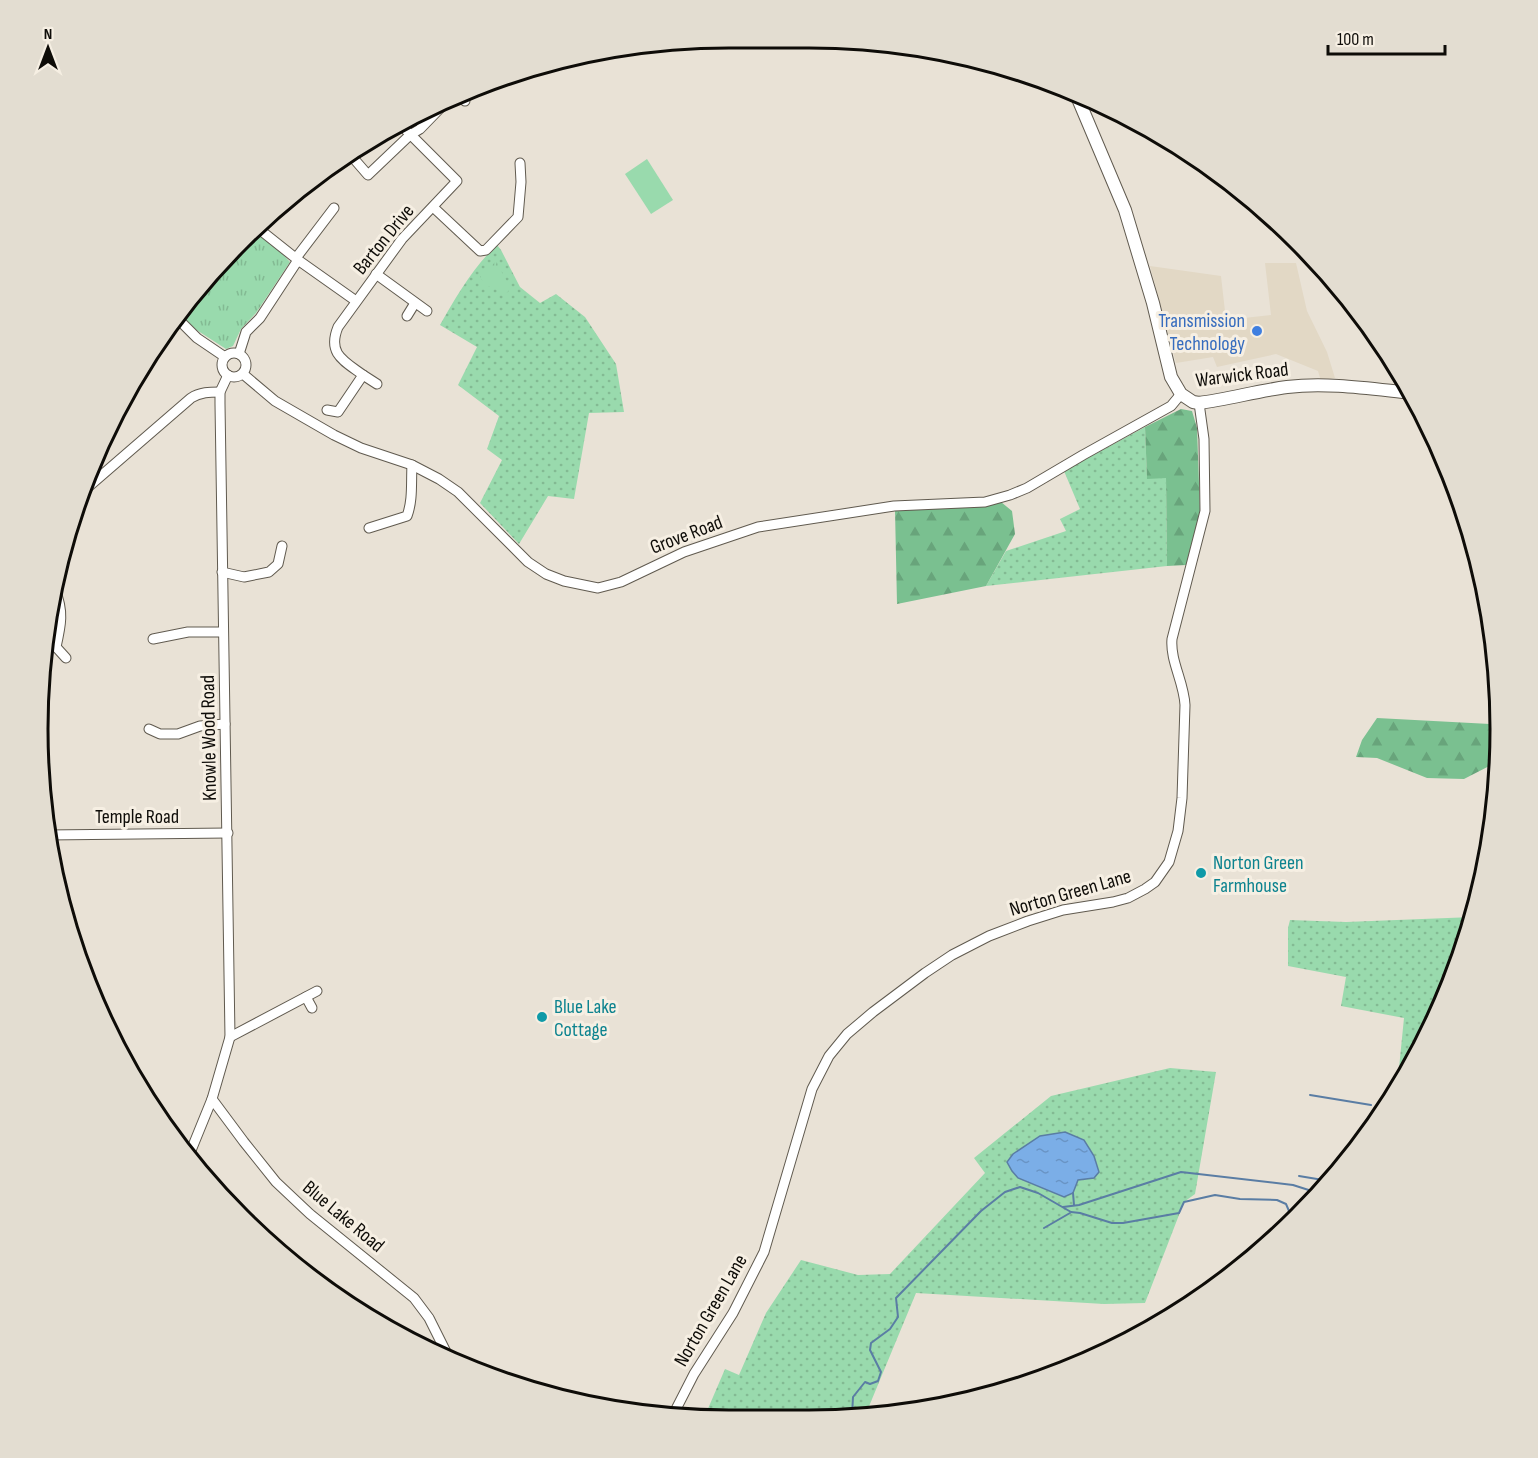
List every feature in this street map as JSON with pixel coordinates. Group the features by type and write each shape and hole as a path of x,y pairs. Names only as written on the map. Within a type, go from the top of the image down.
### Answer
{"main road":[{"name":"Warwick Road","path":"1081,105 1125,210 1153,303 1171,377 1181,394 1199,403 1302,386 1400,392"}],"street":[{"path":"355,161 368,175 433,116"},
{"path":"405,130 410,135"},
{"name":"Barton Drive","path":"377,384 342,360 334,346 334,337 338,327 356,301 402,239 457,181 410,135"},
{"path":"433,207 480,251 486,250 519,217 520,163"},
{"path":"239,354 246,332 260,318 297,259 334,208"},
{"path":"263,232 356,301"},
{"path":"376,274 427,311"},
{"path":"407,316 415,303"},
{"path":"182,323 197,338 225,357"},
{"path":"230,353 239,354 246,363 243,374 234,377 225,374 222,368 222,361 225,357 230,353"},
{"name":"Grove Road","path":"243,374 275,401 334,435 361,448 412,465 440,479 458,492 528,562 546,574 564,581 598,588 621,582 684,552 758,527 894,506 985,502 1010,495 1028,488 1171,406 1181,394"},
{"name":"Knowle Wood Road","path":"192,1148 212,1099 230,1036 220,392 228,375"},
{"path":"327,410 340,415 363,375"},
{"path":"95,481 191,398 196,395 220,392"},
{"name":"Norton Green Lane","path":"677,1408 694,1374 733,1313 764,1252 812,1089 829,1056 848,1034 882,1005 952,955 989,936 1028,921 1063,910 1113,902 1137,894 1155,882 1169,862 1178,831 1182,798 1185,705 1171,647 1205,511 1203,439 1199,403"},
{"path":"369,528 407,516 412,503 412,465"},
{"path":"222,572 244,577 269,572 278,564 282,546"},
{"path":"60,602 62,611 56,647 66,658"},
{"path":"153,639 188,633 223,632"},
{"path":"149,729 160,734 178,734 200,726 225,724"},
{"name":"Temple Road","path":"57,835 228,833"},
{"path":"230,1036 317,991"},
{"path":"306,997 312,1008"},
{"name":"Blue Lake Road","path":"212,1099 276,1182 310,1214 414,1298 429,1318 443,1347"}],"shaded area":[{"path":"1265,263 1296,263 1307,311 1327,352 1335,378 1321,381 1318,371 1276,354 1217,367 1213,357 1176,363 1150,266 1221,276 1226,320 1271,315"}],"green space":[{"path":"647,159 673,200 651,214 625,174"},
{"path":"259,236 277,248 290,262 256,313 241,329 233,346 226,349 195,329 185,319 217,280"},
{"path":"497,245 520,287 540,303 556,294 585,317 616,364 624,412 589,413 574,499 548,496 519,544 480,503 502,460 487,449 499,416 458,385 477,347 440,325 473,273"},
{"path":"496,261 510,288 507,293 498,287 486,286 480,277 483,270 486,272"},
{"path":"1181,409 1192,411 1197,428 1200,511 1186,565 1167,566 1166,478 1147,479 1145,427"},
{"path":"1145,427 1147,478 1166,477 1167,566 986,586 1006,551 1066,531 1060,519 1080,509 1064,471"},
{"path":"1001,502 1012,511 1015,534 986,586 897,604 895,510 976,506"},
{"path":"1377,718 1490,724 1489,766 1464,779 1427,778 1377,758 1356,757 1362,740"},
{"path":"1463,917 1438,990 1400,1068 1404,1018 1341,1006 1346,977 1288,966 1290,920 1346,922"},
{"path":"1170,1068 1216,1072 1195,1194 1184,1202 1145,1303 1104,1304 916,1293 869,1407 809,1410 708,1410 725,1369 739,1375 766,1313 801,1260 858,1275 890,1274 985,1173 974,1158 1051,1096"}],"water":[{"path":"1065,1132 1084,1140 1094,1156 1099,1172 1094,1178 1078,1180 1073,1193 1064,1197 1018,1178 1012,1171 1007,1162 1013,1154 1040,1136"}],"waterway":[{"path":"1310,1095 1371,1105"},
{"path":"1063,1207 1079,1205 1181,1172 1293,1185 1310,1190"},
{"path":"1299,1176 1320,1179"},
{"path":"852,1409 853,1397 865,1382 870,1384 878,1381 881,1372 870,1350 871,1343 890,1329 898,1317 896,1298 981,1211 1005,1192 1020,1187 1038,1193 1071,1212 1112,1223 1179,1213 1184,1202 1215,1195 1240,1199 1277,1200 1286,1204 1288,1214"},
{"path":"1073,1193 1074,1205"},
{"path":"1044,1228 1070,1213"}],"place":[{"name":"Transmission Technology","path":"1257,331"},
{"name":"Norton Green Farmhouse","path":"1201,873"},
{"name":"Blue Lake Cottage","path":"542,1017"}]}
